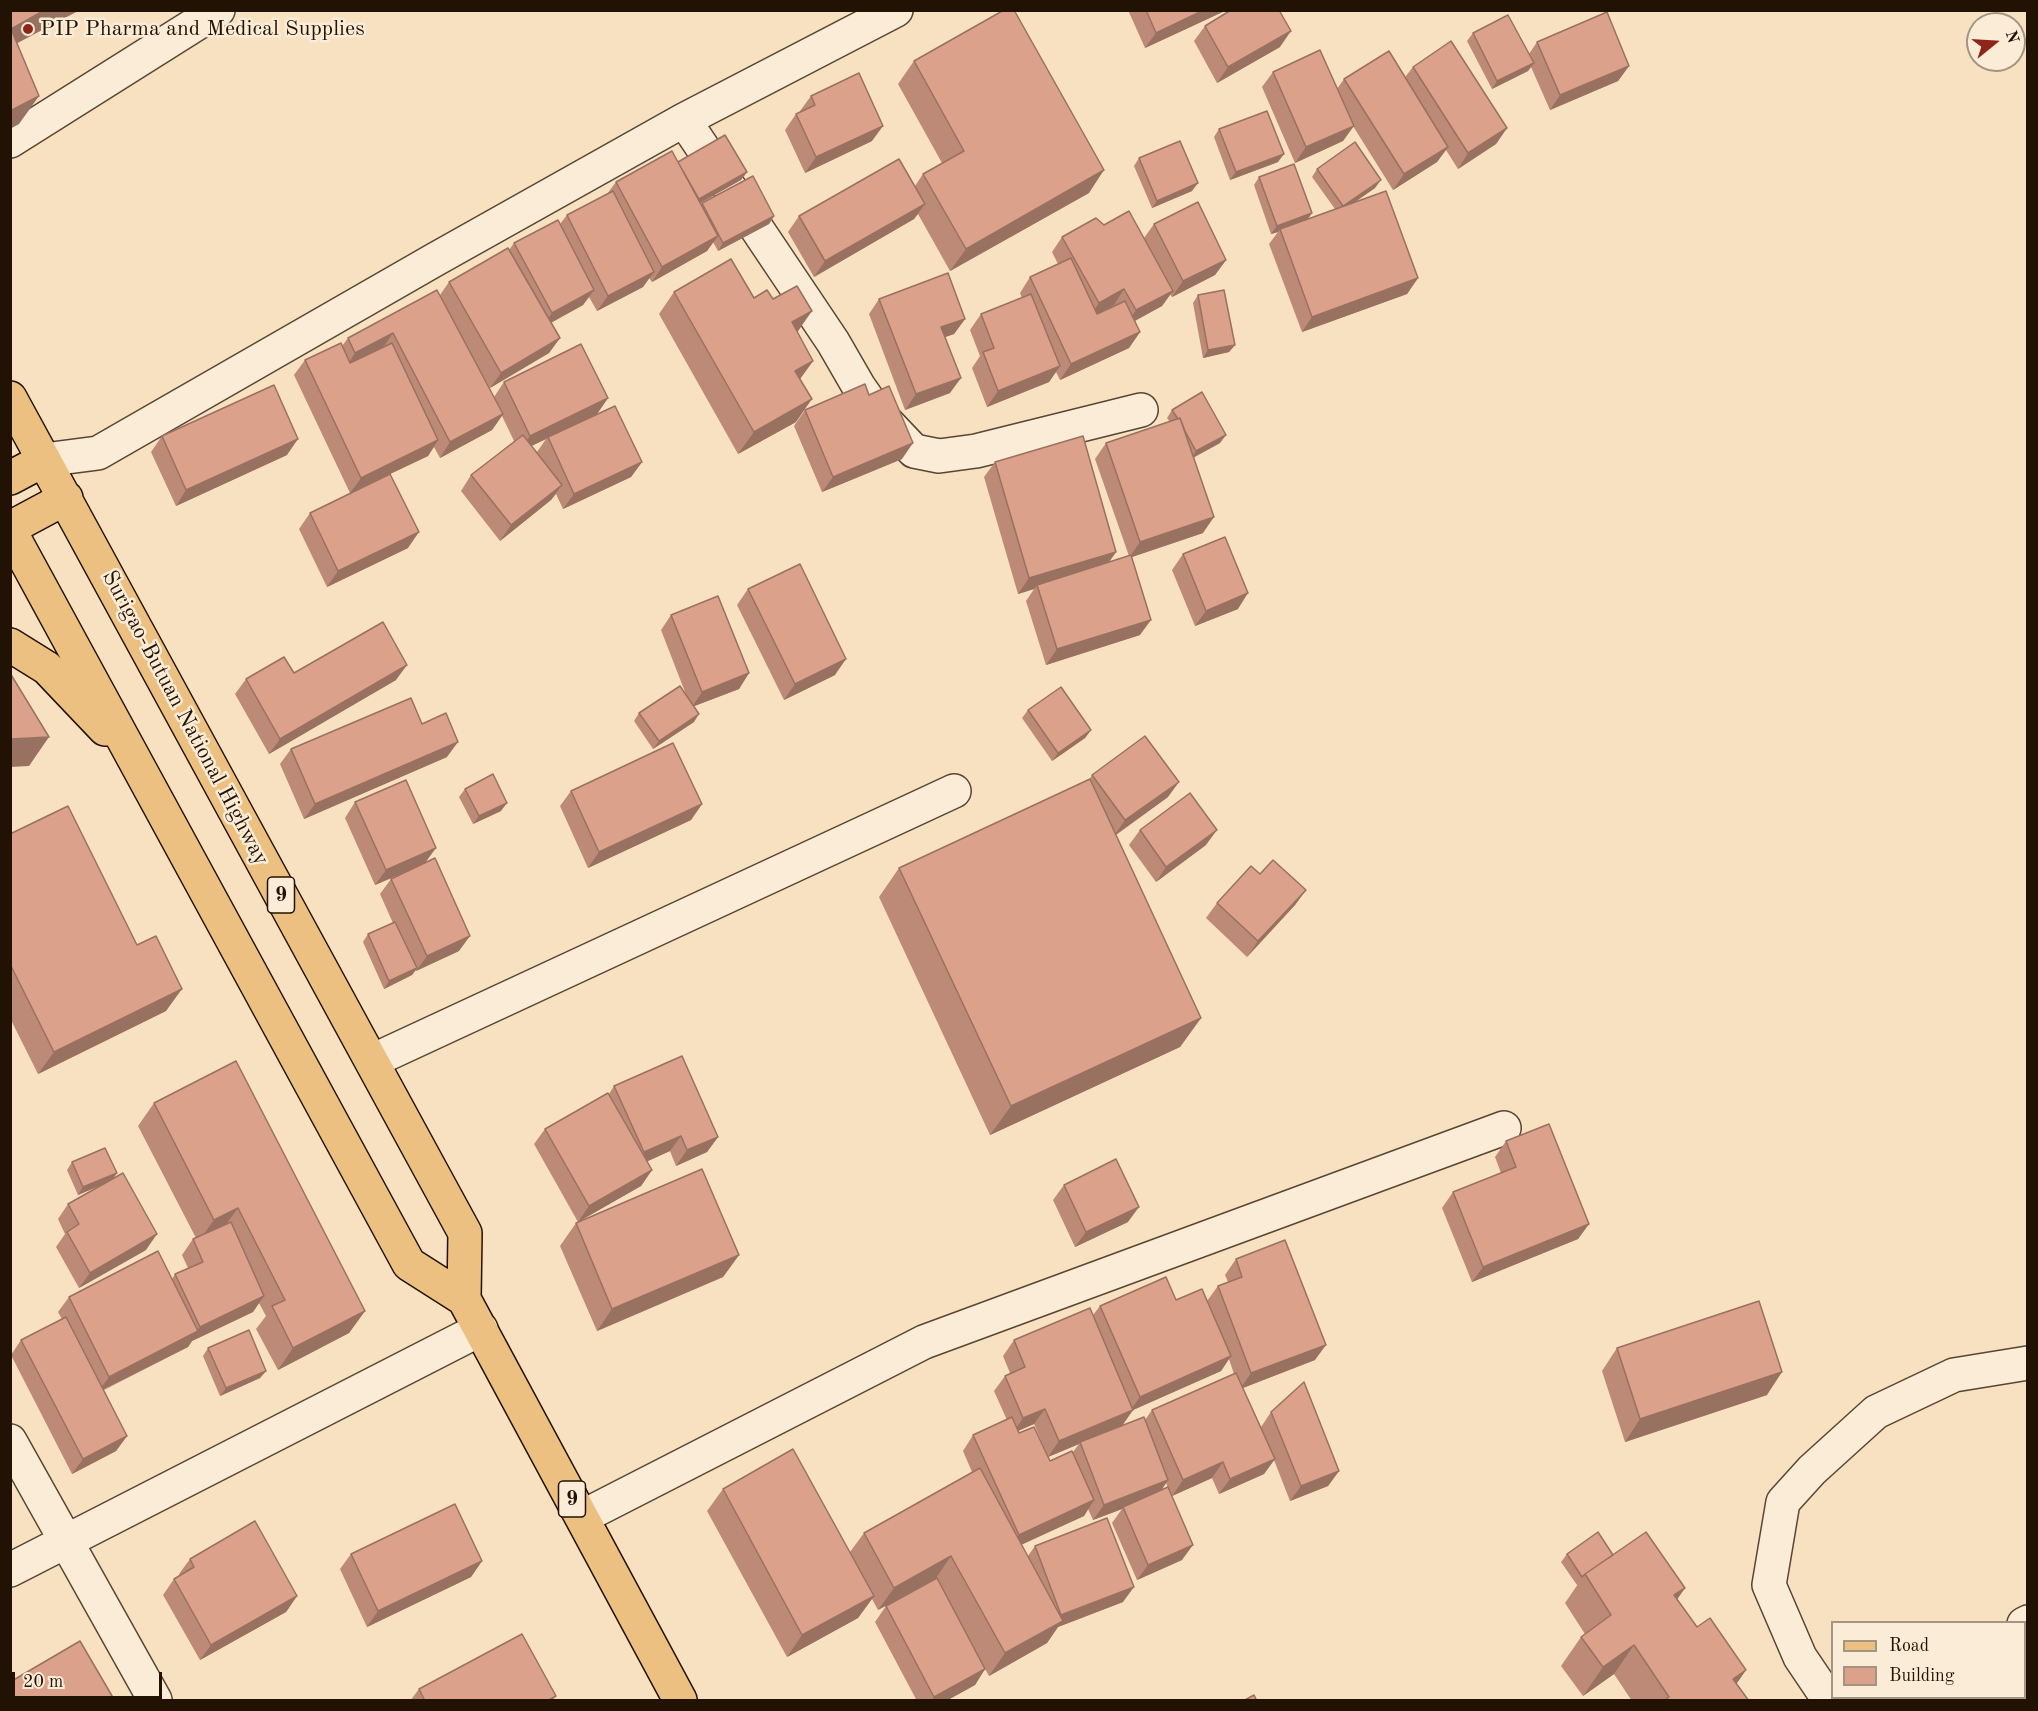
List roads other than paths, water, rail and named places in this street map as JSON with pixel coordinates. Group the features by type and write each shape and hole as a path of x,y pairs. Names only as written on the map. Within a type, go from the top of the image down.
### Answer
{"main road":[{"name":"Surigao-Butuan National Highway","path":"10,398 465,1233 464,1299 680,1701"},
{"path":"10,478 44,460"},
{"path":"10,529 66,498"},
{"name":"Surigao-Butuan National Highway","path":"10,529 409,1264 464,1299"},
{"path":"10,645 47,668 135,760"}],"street":[{"path":"10,141 218,10"},
{"path":"44,460 98,453 684,120 896,10"},
{"path":"684,120 832,342 859,387 875,410 914,451 939,456 976,451 1141,410"},
{"path":"66,498 98,453"},
{"path":"372,1061 954,791"},
{"path":"582,1517 924,1342 1504,1128"},
{"path":"10,1570 480,1329"},
{"path":"1829,1701 1800,1657 1769,1586 1783,1502 1812,1470 1876,1412 1954,1375 2028,1363"},
{"path":"10,1441 155,1701"}],"place":[{"name":"PIP Pharma and Medical Supplies","path":"28,29"}]}
